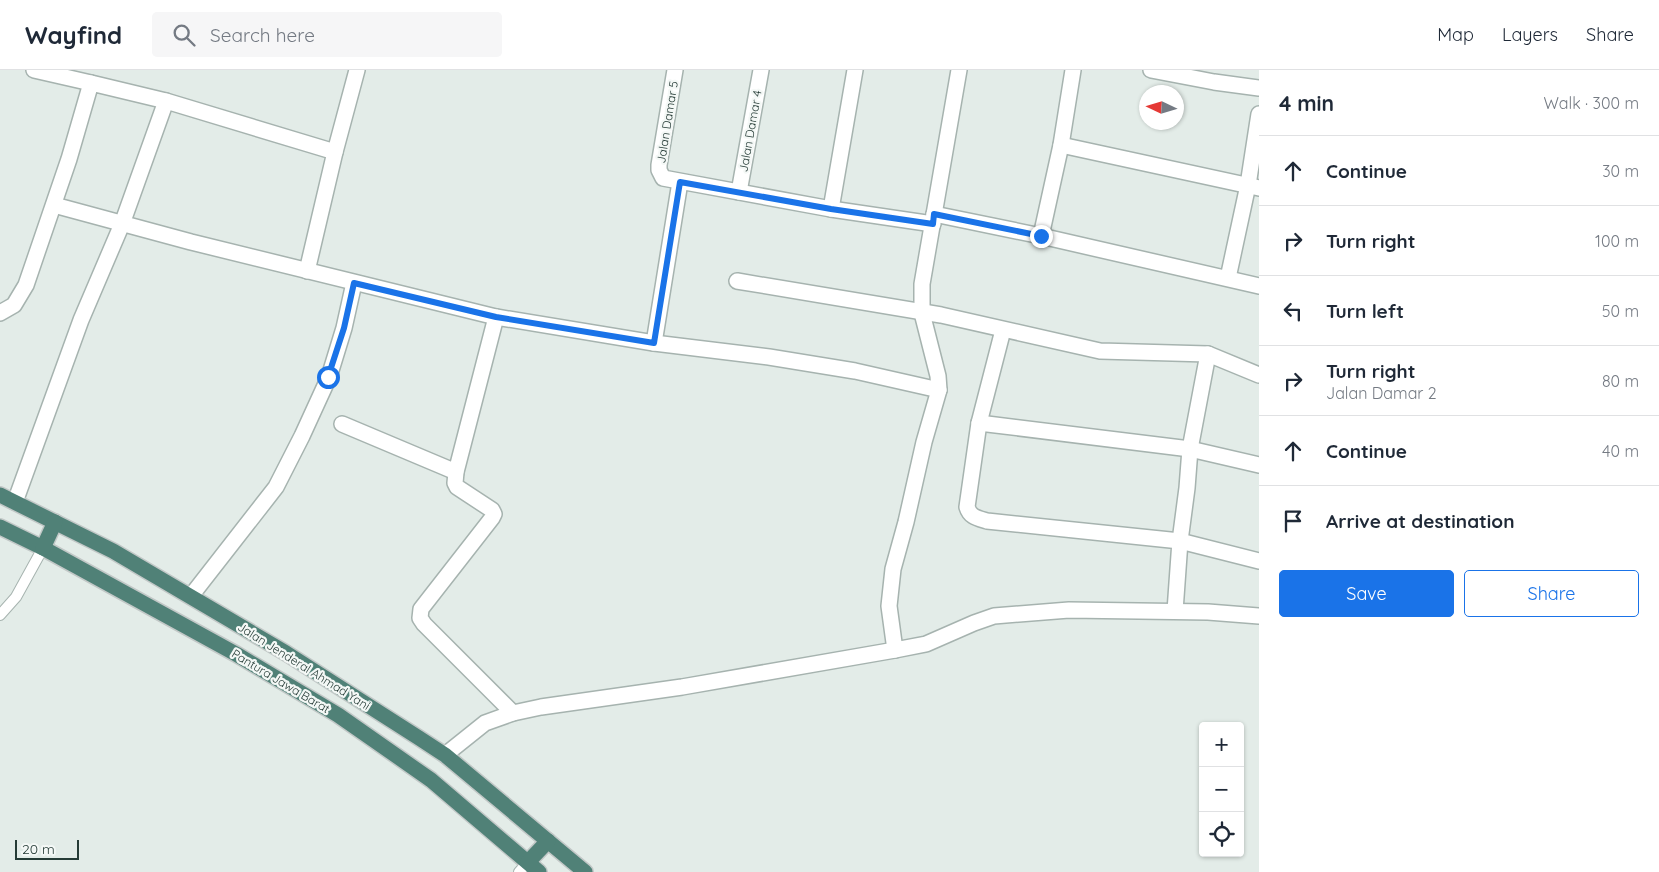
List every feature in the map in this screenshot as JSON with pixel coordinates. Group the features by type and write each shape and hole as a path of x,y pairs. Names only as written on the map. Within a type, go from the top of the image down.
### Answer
{"highway":[{"name":"Jalan Jenderal Ahmad Yani","path":"0,495 113,551 286,653 444,755 585,872"},
{"path":"43,548 55,522"},
{"name":"Pantura Jawa Barat","path":"0,526 236,654 338,715 426,776 529,869"},
{"path":"426,776 444,755"},
{"path":"529,869 548,841"}],"street":[{"path":"34,70 166,101 335,152"},
{"path":"307,271 335,152 357,70"},
{"name":"Jalan Damar 5","path":"675,70 659,165 660,175 663,178 680,182"},
{"name":"Jalan Damar 4","path":"739,192 761,70"},
{"path":"831,209 855,70"},
{"path":"895,650 889,606 893,569 924,442 939,390 938,376 922,313 922,284 959,70"},
{"path":"1041,236 1061,145 1073,70"},
{"path":"1151,70 1259,88"},
{"path":"0,313 14,305 26,285 69,159 91,83"},
{"path":"15,502 81,320 122,224 166,101"},
{"path":"1228,278 1254,186 1259,114"},
{"path":"1061,145 1254,186"},
{"path":"654,343 680,182 831,209 933,219 1041,236 1259,286"},
{"path":"54,205 354,283 496,317 654,343 769,357 855,371 939,390"},
{"path":"737,281 941,315 1100,351 1208,354 1259,375"},
{"path":"191,596 276,487 298,444 328,377 344,328 354,283"},
{"path":"496,317 456,472 455,483 456,487 492,510 494,514 421,609 420,618 513,713"},
{"path":"1003,330 980,423 966,507 969,513 987,522 1180,541 1259,562"},
{"path":"1176,611 1180,541 1190,449 1208,354"},
{"path":"980,423 1190,449 1259,465"},
{"path":"342,424 456,472"},
{"path":"444,755 486,723 513,713 541,707 682,687 926,644 994,616 1069,610 1176,611 1259,616"}],"lane":[{"path":"0,615 16,597 43,548"}],"route":[{"path":"328,377 344,328 354,283 496,317 654,343 680,182 831,209 933,224 934,214 1041,236"}]}
